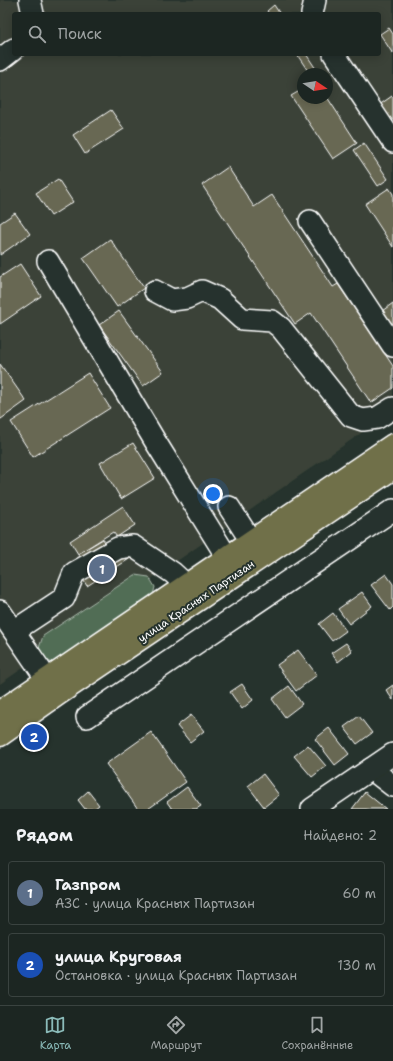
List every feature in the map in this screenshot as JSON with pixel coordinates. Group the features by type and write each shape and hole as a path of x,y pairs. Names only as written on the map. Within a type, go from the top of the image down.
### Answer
{"main road":[{"name":"улица Красных Партизан","path":"0,735 52,687 186,585 393,445"},
{"name":"улица Красных Партизан","path":"0,712 52,687 393,468"}],"street":[{"path":"30,0 33,12"},
{"path":"312,12 315,0"},
{"path":"0,60 12,51"},
{"path":"335,56 393,142"},
{"path":"310,221 393,346"},
{"path":"48,261 155,441 227,557"},
{"path":"155,291 172,300 187,298 202,291 220,300 242,319 272,321 281,328 351,416 363,420 377,418 393,408"},
{"path":"229,506 252,541"},
{"path":"87,717 393,510"},
{"path":"14,631 64,598 74,573 118,548 133,546 172,573 186,585"},
{"path":"0,611 52,687"},
{"path":"312,809 393,754"},
{"path":"371,769 393,786"}],"shaded area":[{"path":"0,0 393,0 393,411 0,684"}],"green space":[{"path":"135,575 149,577 155,587 153,595 52,663 47,660 39,648 43,636"}],"building":[{"path":"274,5 279,12 268,12"},
{"path":"389,28 393,34 393,54 381,36 381,33"},
{"path":"298,56 307,56 315,68 306,68"},
{"path":"297,92 297,104 332,104 357,143 333,159 291,96"},
{"path":"392,96 393,98 393,136 375,108"},
{"path":"111,110 124,129 85,154 73,135"},
{"path":"364,143 388,179 378,186 354,150"},
{"path":"228,167 254,207 272,195 333,287 338,284 393,366 393,388 371,403 311,313 295,324 202,185"},
{"path":"58,179 73,202 51,216 36,193"},
{"path":"389,188 393,194 393,247 365,204"},
{"path":"15,213 30,234 0,255 0,223"},
{"path":"110,239 144,288 117,307 83,258"},
{"path":"20,264 41,296 0,324 0,277"},
{"path":"393,303 393,327 382,311"},
{"path":"119,311 163,372 143,386 99,325"},
{"path":"0,364 26,401 1,419 0,419"},
{"path":"88,373 110,408 33,457 11,422"},
{"path":"133,443 155,478 121,499 100,463"},
{"path":"123,506 135,525 117,537 113,532 78,554 70,541"},
{"path":"103,539 112,553 137,554 87,586 79,573 87,568 78,554"},
{"path":"386,574 393,584 393,607 390,610 371,585"},
{"path":"362,592 372,606 349,624 338,609"},
{"path":"333,613 346,631 332,641 319,624"},
{"path":"346,643 352,651 338,662 331,653"},
{"path":"298,650 317,675 296,691 277,665"},
{"path":"242,684 253,700 242,709 230,692"},
{"path":"393,685 393,700 386,690"},
{"path":"289,686 302,704 285,717 272,699"},
{"path":"191,715 204,731 190,742 177,726"},
{"path":"359,716 372,733 357,744 344,727"},
{"path":"329,728 349,754 335,765 315,739"},
{"path":"151,732 186,782 148,809 138,809 106,764"},
{"path":"308,745 326,766 312,777 294,756"},
{"path":"263,774 279,795 264,807 248,786"},
{"path":"187,787 201,806 196,809 172,809 167,802"},
{"path":"88,791 99,805 94,809 85,809 78,800"},
{"path":"365,792 386,809 352,809"}],"place":[{"name":"Газпром","path":"102,569"},
{"name":"улица Круговая","path":"34,737"}]}
